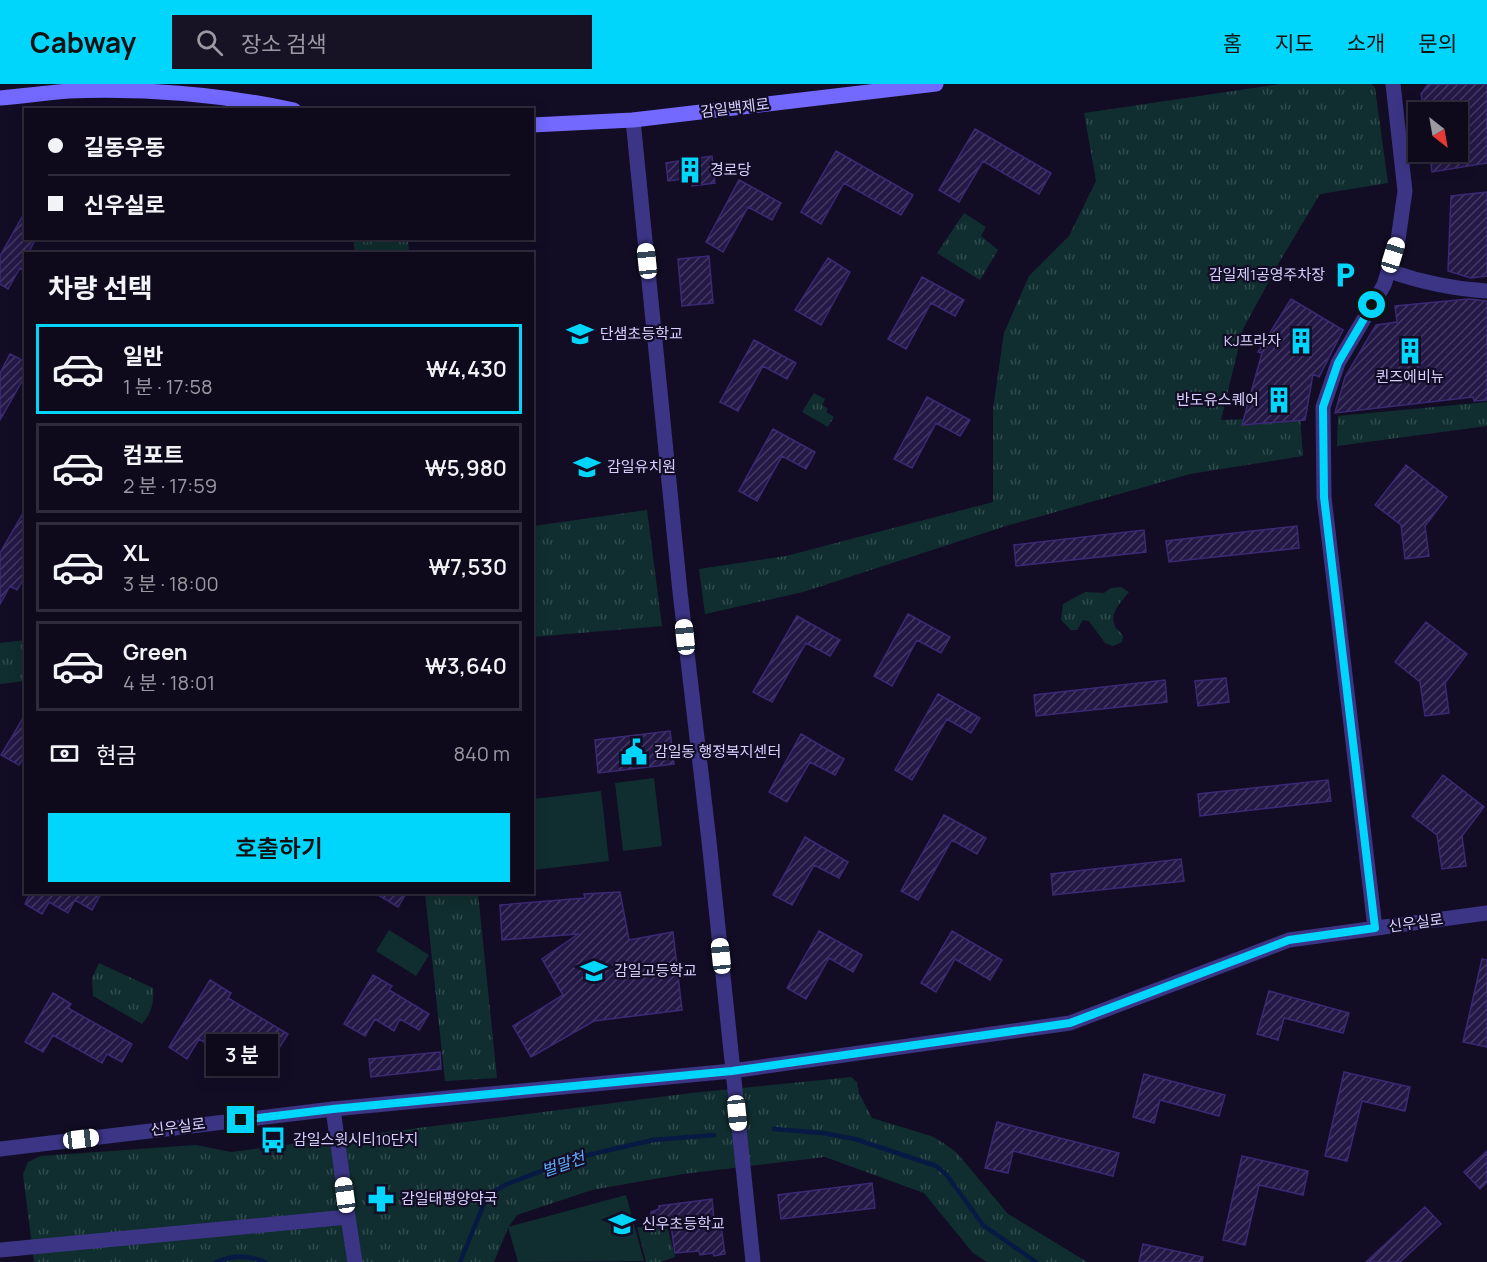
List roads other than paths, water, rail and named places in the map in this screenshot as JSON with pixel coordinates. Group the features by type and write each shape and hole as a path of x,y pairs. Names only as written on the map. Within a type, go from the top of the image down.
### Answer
{"main road":[{"name":"감일백제로","path":"534,125 633,120 936,84"},
{"path":"0,98 68,91 142,90 209,95 284,108"}],"street":[{"path":"1375,928 1324,497 1323,407 1338,363 1384,285 1398,240 1405,190 1393,84"},
{"path":"633,120 678,569 753,1262"},
{"path":"1389,271 1422,282 1461,290 1487,291"},
{"name":"신우실로","path":"0,1149 333,1109 732,1071 1070,1023 1289,940 1487,913"},
{"path":"333,1109 355,1262"},
{"path":"0,1250 348,1217"}],"waterway":[{"name":"벌말천","path":"774,1129 823,1133 855,1139 936,1166 946,1174 983,1225 1036,1262"},
{"name":"벌말천","path":"460,1262 484,1204 491,1193 507,1184 579,1157 653,1140 714,1135"},
{"name":"벌말천","path":"216,1262 240,1257 265,1262"}],"place":[{"name":"경로당","path":"690,170"},
{"name":"감일제1공영주차장","path":"1345,275"},
{"name":"단샘초등학교","path":"580,334"},
{"name":"KJ프라자","path":"1301,341"},
{"name":"퀸즈에비뉴","path":"1410,351"},
{"name":"반도유스퀘어","path":"1279,400"},
{"name":"감일유치원","path":"587,467"},
{"name":"감일동 행정복지센터","path":"634,752"},
{"name":"감일고등학교","path":"594,971"},
{"name":"감일스윗시티10단지","path":"273,1140"},
{"name":"감일태평양약국","path":"381,1199"},
{"name":"신우초등학교","path":"622,1224"}]}
